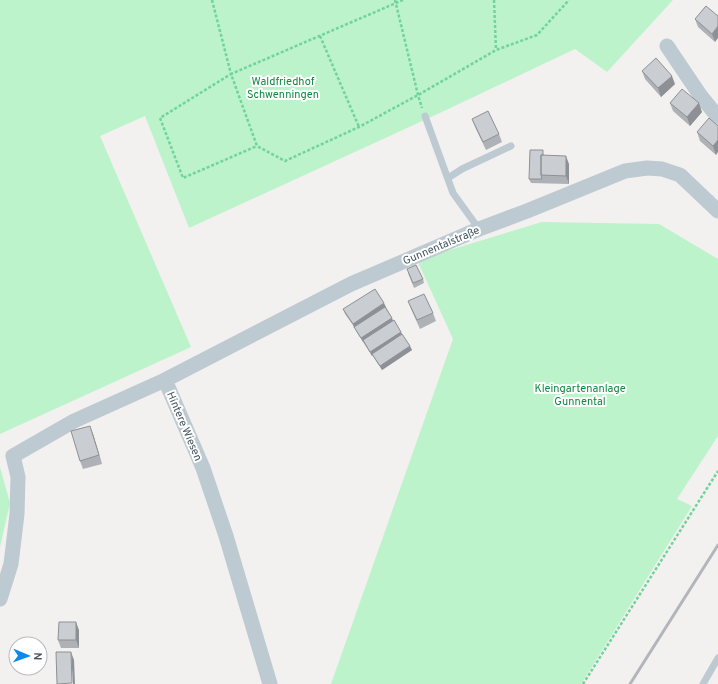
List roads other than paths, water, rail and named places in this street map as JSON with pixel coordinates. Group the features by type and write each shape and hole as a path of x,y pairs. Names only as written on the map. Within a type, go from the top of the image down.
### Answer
{"street":[{"path":"667,46 700,95 718,117"},
{"name":"Gunnentalstraße","path":"165,380 351,284 479,229 528,211 625,171 646,168 662,169 680,175 718,211"},
{"name":"Hintere Wiesen","path":"0,599 11,564 17,514 18,477 12,456 74,421 165,380 203,468 226,536 270,684"}],"lane":[{"path":"425,116 453,193 479,229"},
{"path":"448,178 462,169 512,146"},
{"path":"703,684 718,658"}],"railway":[{"path":"630,684 718,545"}],"park label":[{"name":"Waldfriedhof Schwenningen","path":"283,87"},
{"name":"Kleingartenanlage Gunnental","path":"580,394"}]}
